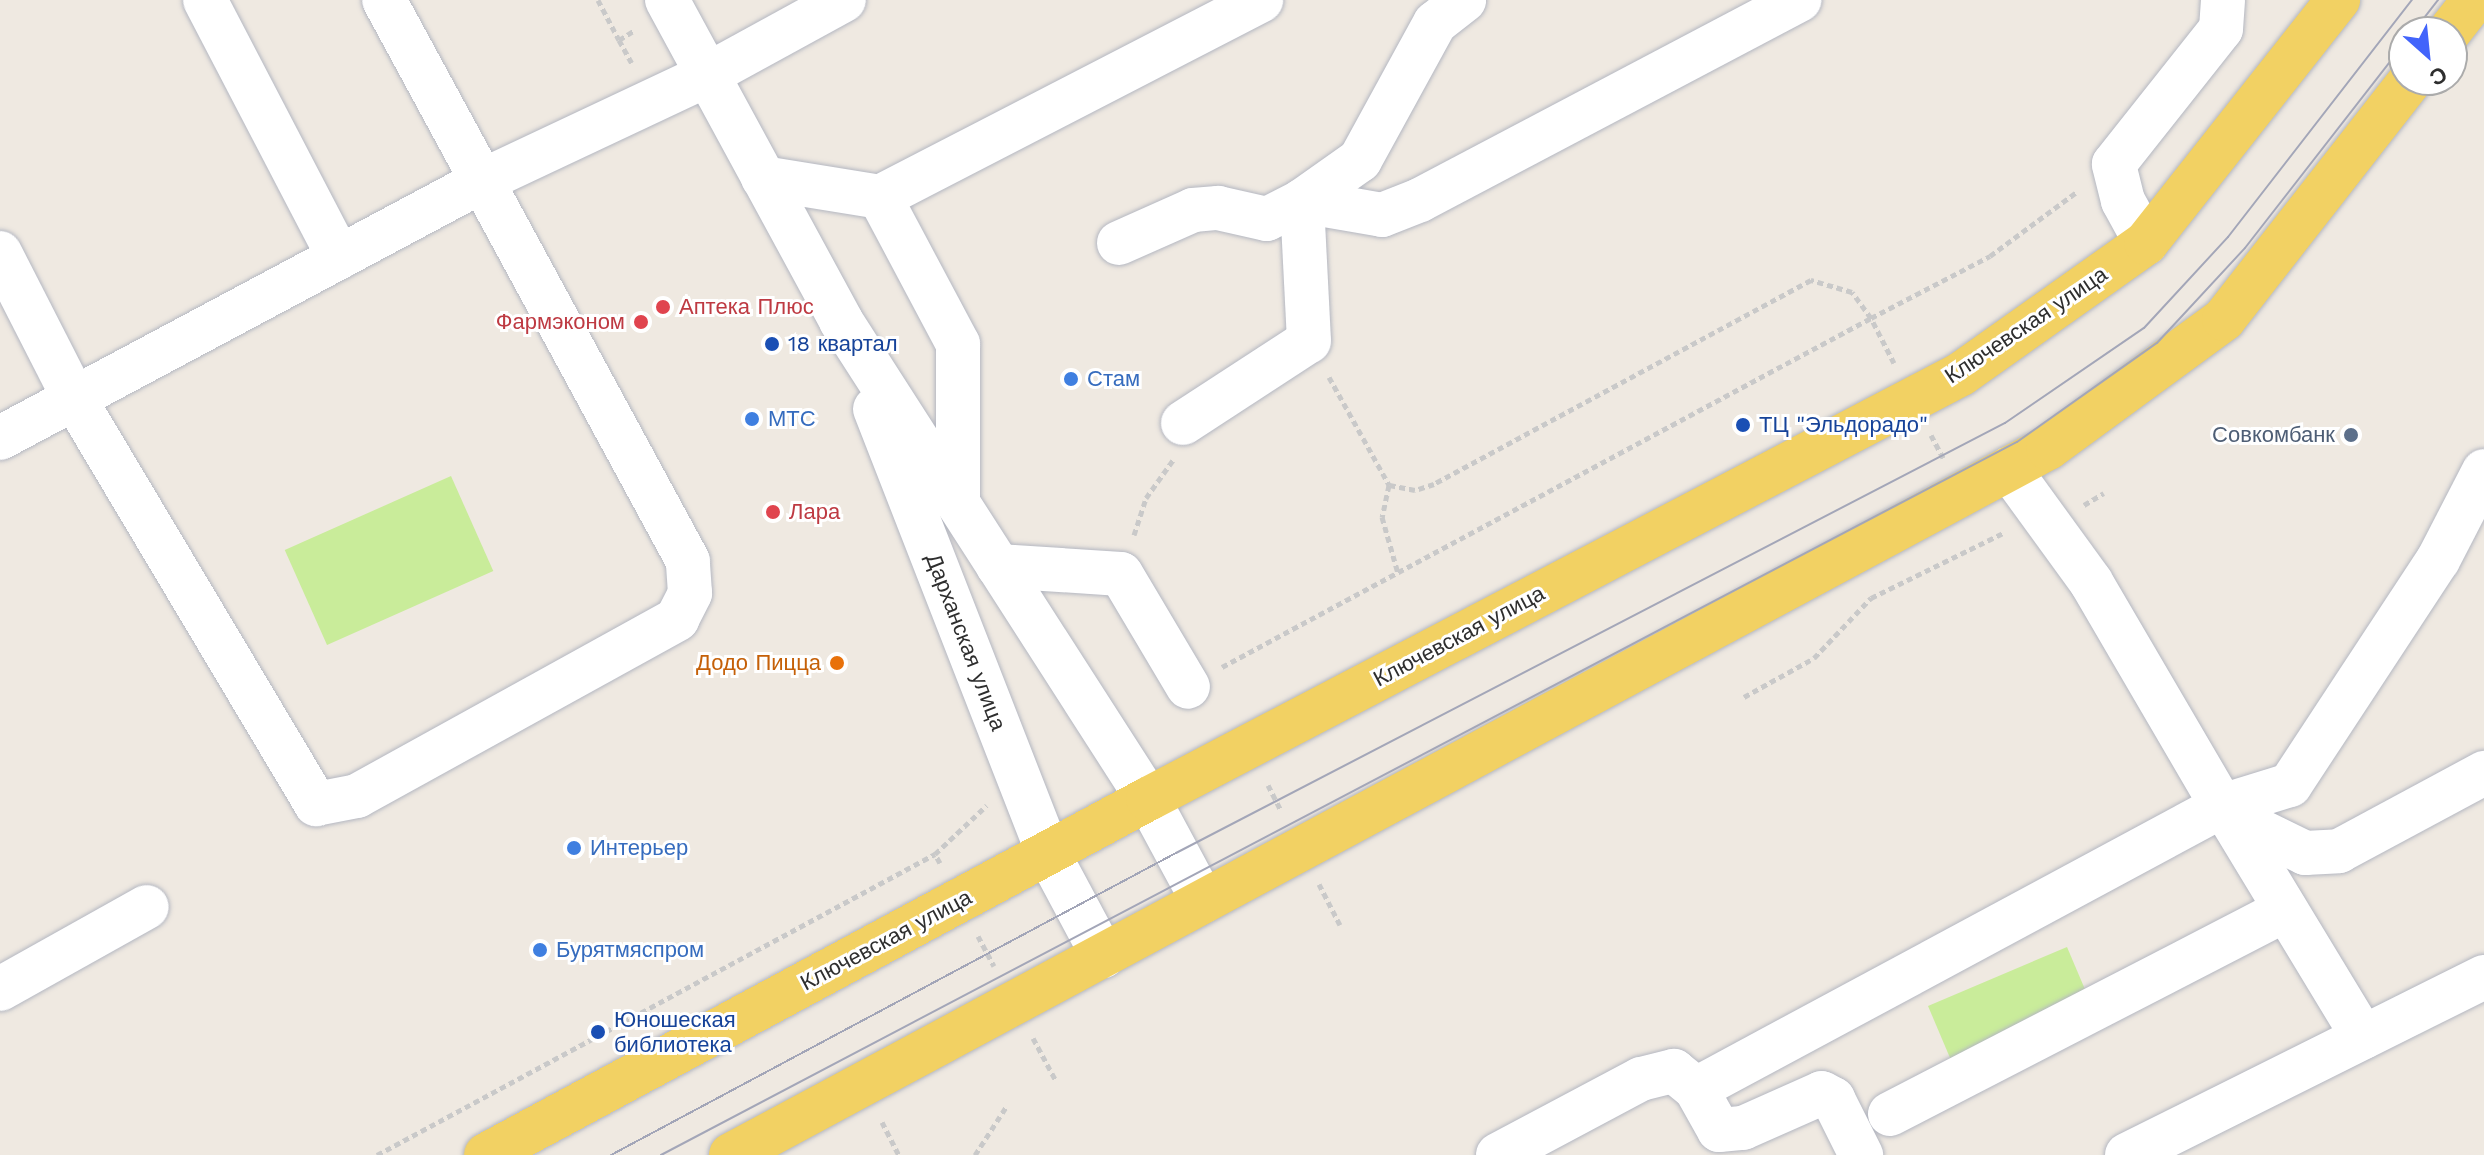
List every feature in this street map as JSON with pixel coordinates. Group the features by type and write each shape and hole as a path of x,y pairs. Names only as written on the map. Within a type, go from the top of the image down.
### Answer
{"main road":[{"name":"Ключевская улица","path":"486,1155 1248,746 1961,374 2146,243 2338,0"},
{"path":"2462,16 2474,0"},
{"path":"731,1155 2048,448 2224,319 2398,96"}],"street":[{"path":"205,0 339,257"},
{"path":"0,253 74,398 316,804 357,796 677,619 690,593 688,561 384,0"},
{"name":"Дарханская улица","path":"667,0 841,321 1148,799 1203,901"},
{"path":"0,438 482,181 707,75 844,0"},
{"path":"763,178 880,197 1261,0"},
{"path":"1119,243 1193,210 1218,208 1267,219 1302,201 1360,160 1435,23 1464,0"},
{"path":"1302,201 1382,215 1420,200 1800,0"},
{"path":"2146,243 2123,201 2114,164 2221,29 2223,0"},
{"path":"880,197 958,344 958,503"},
{"path":"1183,423 1309,341 1302,201"},
{"name":"Дарханская улица","path":"841,321 1048,853 1103,956"},
{"path":"2009,469 2091,582 2222,806 2363,1037"},
{"path":"1696,1089 2222,806 2290,785 2438,560 2484,471"},
{"path":"998,566 1121,574 1188,687"},
{"path":"2222,806 2254,828 2305,853 2339,851 2484,773"},
{"path":"0,989 147,907"},
{"path":"1890,1114 2285,910"},
{"path":"2127,1155 2484,977"},
{"path":"1498,1155 1641,1079 1674,1071 1696,1089 1719,1130 1743,1128 1822,1093 1833,1099 1861,1155"}],"path":[{"path":"1188,687 1871,318 1852,292 1811,280 1434,484 1415,490 1389,485"},
{"path":"1309,341 1389,485 1382,517 1398,573"},
{"path":"1121,574 1146,498 1171,469 1183,423"},
{"path":"1744,697 1814,658 1871,598 2005,532 2020,543 2104,493"},
{"path":"1248,746 1340,925"},
{"path":"377,1155 935,854"},
{"path":"975,1155 1006,1107"},
{"path":"882,1122 899,1155"}],"green space":[{"path":"451,476 493,571 327,645 285,550"},
{"path":"2067,947 2092,1005 1953,1064 1928,1006"}],"tram line":[{"path":"611,1155 1176,853 2005,423 2144,328 2228,237 2412,0"},
{"path":"2426,16 2438,0"},
{"path":"661,1155 2017,442 2157,343 2245,248 2388,65"}],"place":[{"name":"Аптека Плюс","path":"663,307"},
{"name":"Фармэконом","path":"641,322"},
{"name":"18 квартал","path":"772,344"},
{"name":"Стам","path":"1071,379"},
{"name":"МТС","path":"752,419"},
{"name":"ТЦ \"Эльдорадо\"","path":"1743,425"},
{"name":"Совкомбанк","path":"2351,435"},
{"name":"Лара","path":"773,512"},
{"name":"Додо Пицца","path":"837,663"},
{"name":"Интерьер","path":"574,848"},
{"name":"Бурятмяспром","path":"540,950"},
{"name":"Юношеская библиотека","path":"598,1032"}]}
